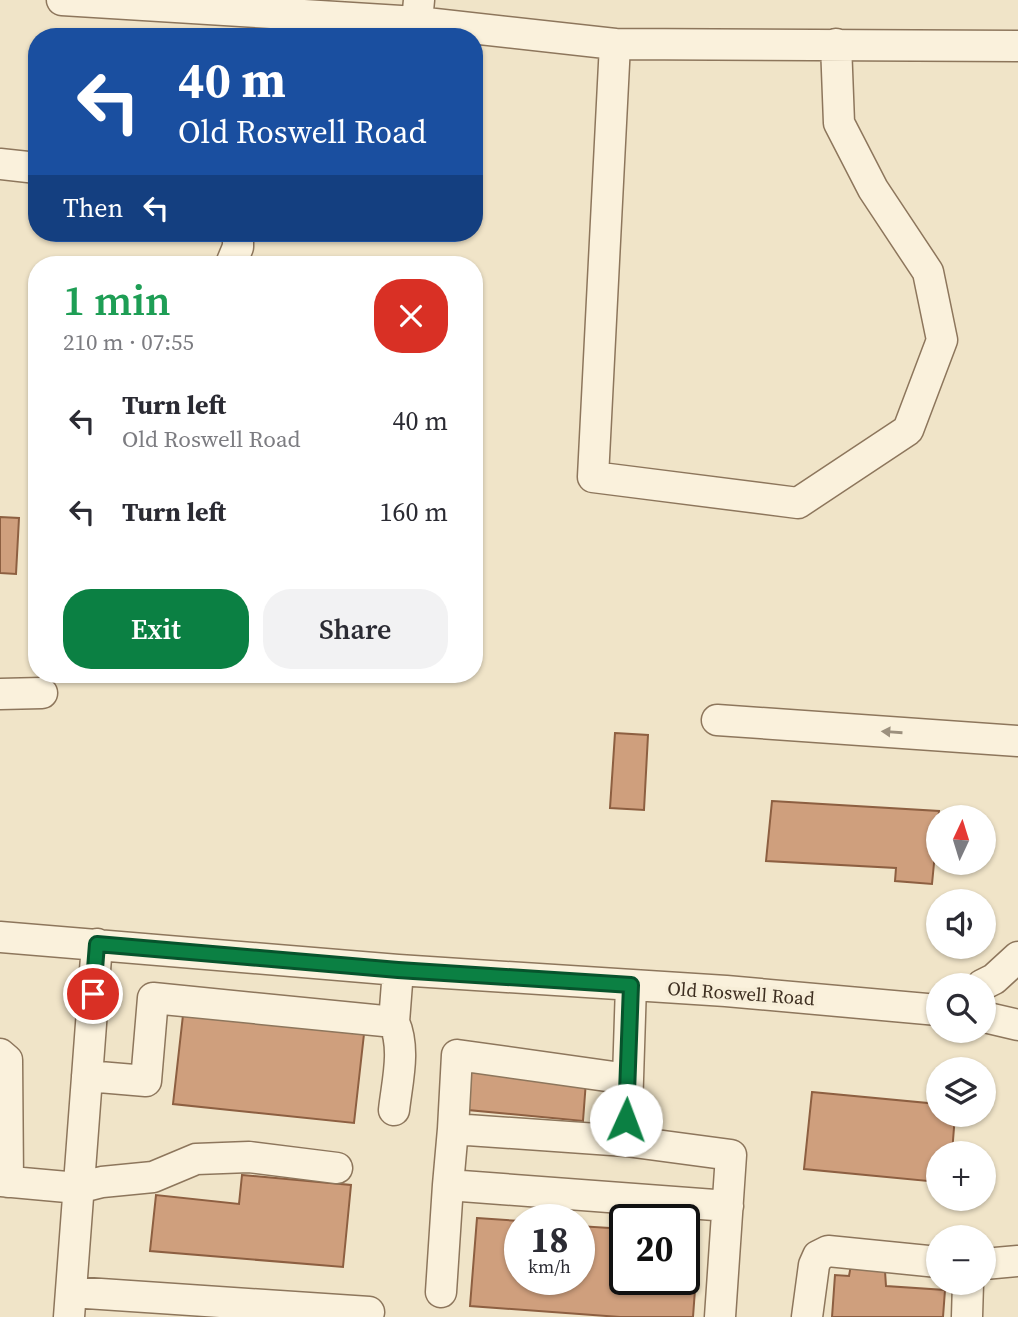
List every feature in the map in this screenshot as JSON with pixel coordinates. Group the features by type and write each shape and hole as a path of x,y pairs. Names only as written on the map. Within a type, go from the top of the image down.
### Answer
{"street":[{"path":"62,0 418,11 615,44 1018,46"},
{"path":"615,44 593,477 799,503 908,430 942,340 928,272 873,189 839,123 836,44"},
{"path":"0,164 28,167"},
{"path":"0,694 42,694"},
{"path":"717,720 1018,741"},
{"name":"Old Roswell Road","path":"0,937 926,1009"},
{"path":"97,944 70,1304 369,1312"},
{"path":"996,977 1018,957"},
{"path":"394,1110 400,1051 400,1038 394,1022 398,970"},
{"path":"626,1141 631,985"},
{"path":"87,1076 146,1081 153,999 394,1022"},
{"path":"996,1020 1018,1025"},
{"path":"0,1054 8,1060 4,1182 78,1188 102,1182 153,1177 197,1159 249,1157 337,1168"},
{"path":"442,1292 457,1055 628,1079"},
{"path":"453,1129 626,1141 731,1154 720,1317"},
{"path":"448,1185 728,1206"},
{"path":"807,1317 814,1265 818,1256 828,1251 926,1261"},
{"path":"996,1263 1018,1261"},
{"path":"967,1317 968,1295"}],"building":[{"path":"0,517 19,518 16,574 0,573"},
{"path":"615,733 648,735 644,810 610,808"},
{"path":"772,801 926,810 926,875 933,875 932,884 895,881 896,868 766,861"},
{"path":"183,1015 364,1034 354,1123 173,1104"},
{"path":"471,1071 586,1081 583,1121 468,1110"},
{"path":"812,1092 926,1103 926,1127 954,1127 953,1141 926,1141 926,1181 804,1169"},
{"path":"242,1175 351,1185 343,1267 150,1251 156,1195 239,1204"},
{"path":"477,1218 504,1220 504,1295 595,1295 595,1227 609,1228 609,1295 695,1295 693,1317 620,1317 470,1306"},
{"path":"851,1265 885,1271 886,1286 926,1289 926,1295 945,1295 943,1317 832,1317 835,1275 849,1276"}],"route":[{"path":"93,994 97,944 398,970 631,985 626,1120"}]}
